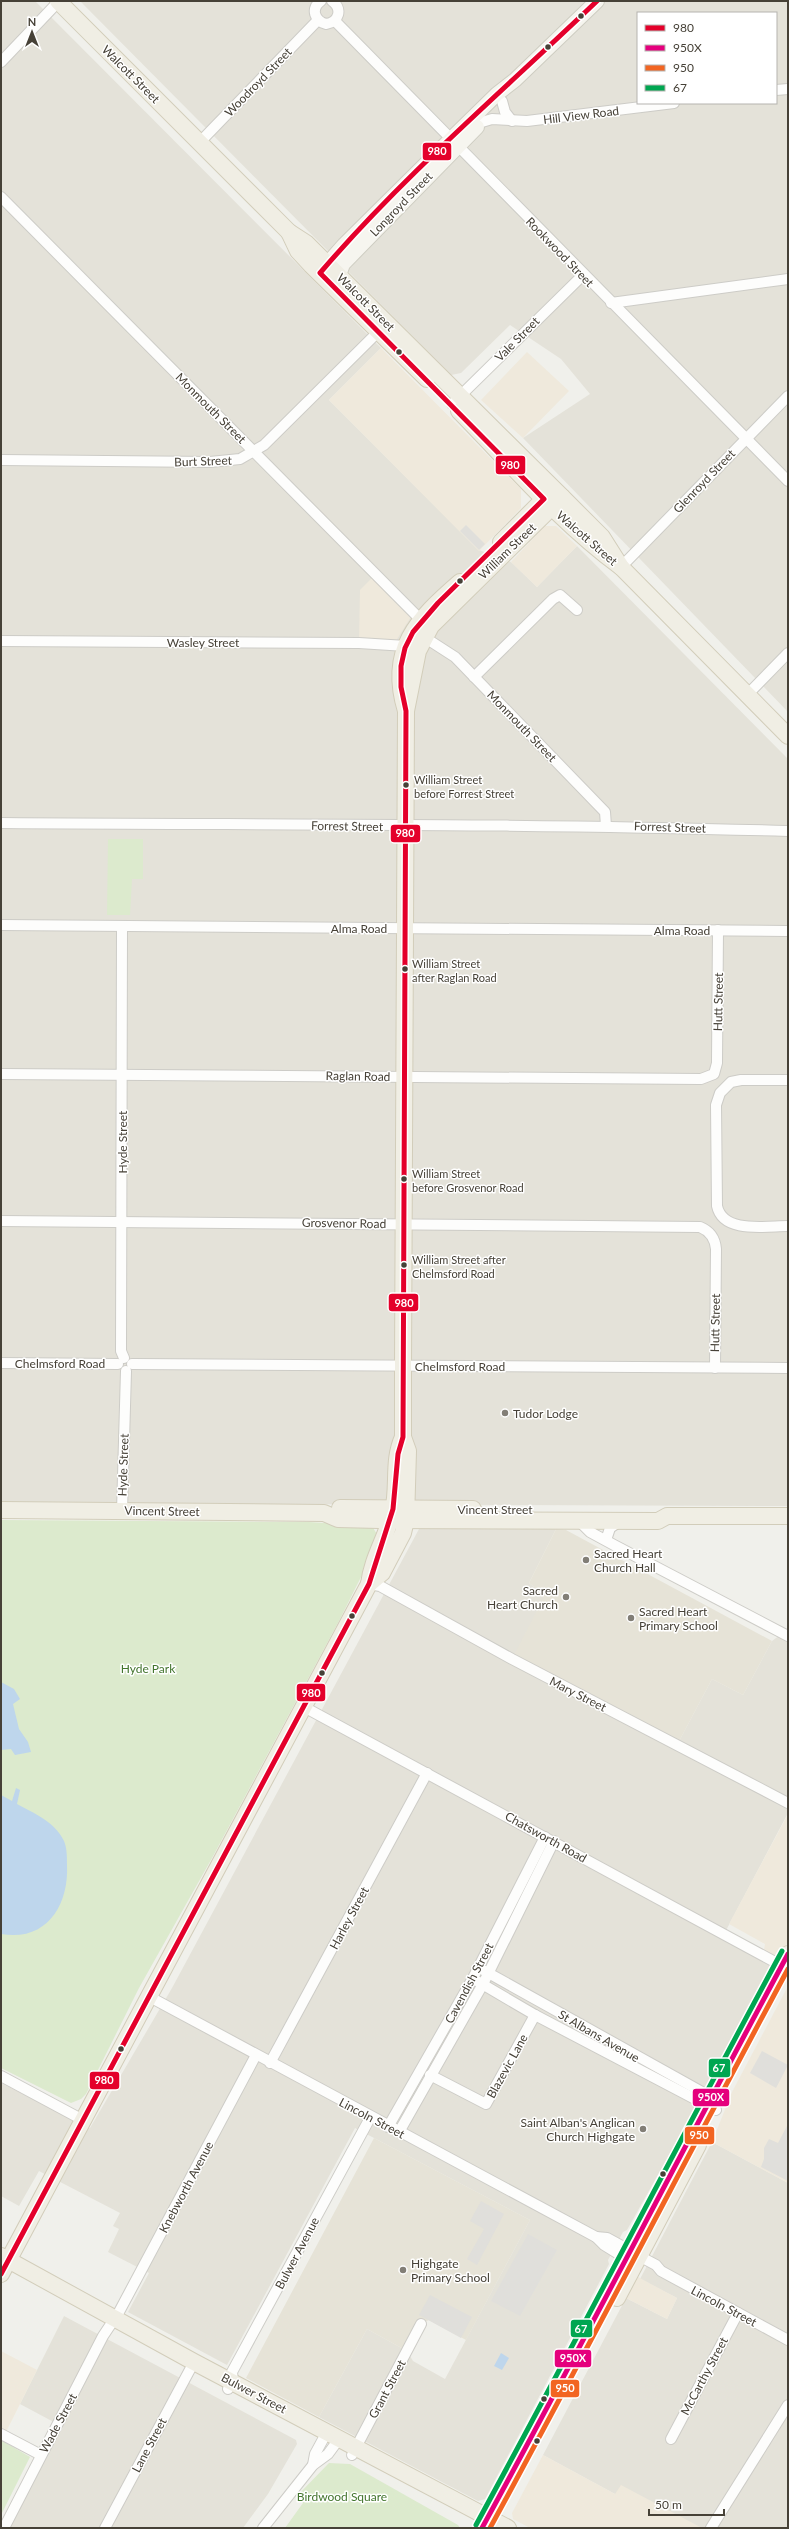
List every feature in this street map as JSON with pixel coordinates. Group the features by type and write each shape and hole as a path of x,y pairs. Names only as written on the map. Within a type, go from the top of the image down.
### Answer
{"main road":[{"name":"Walcott Street","path":"59,1 289,232 306,243 323,269 379,331 456,400"},
{"name":"Longroyd Street","path":"339,275 343,264 497,94 515,80 597,1"},
{"name":"Longroyd Street","path":"323,269 454,142 482,122 502,101 515,80"},
{"name":"Walcott Street","path":"323,269 339,275 456,400 553,498 602,536 621,567 788,736"},
{"name":"William Street","path":"406,711 399,689 401,663 406,646 421,620 434,605 553,498"},
{"name":"William Street","path":"3,2265 83,2120 369,1584 382,1573 403,1533 399,1514 397,1451 403,1437 406,1077 406,711 412,688 414,666 424,637 442,613 553,498"},
{"name":"Vincent Street","path":"1,1510 324,1513 339,1508 399,1514 620,1521 658,1520 667,1516 788,1516"},
{"name":"Vincent Street","path":"399,1514 658,1511 667,1516"},
{"path":"491,2525 580,2349 633,2256 714,2104 787,1962"},
{"name":"Bulwer Street","path":"3,2265 491,2525"}],"street":[{"path":"1,62 59,1"},
{"path":"318,2 315,13 318,20 326,24 335,21 339,14 335,2"},
{"name":"Woodroyd Street","path":"199,143 318,20"},
{"name":"Rookwood Street","path":"335,21 583,275 788,481"},
{"path":"777,90 788,89"},
{"path":"502,101 505,112 512,121"},
{"name":"Hill View Road","path":"482,122 492,119 527,121 666,104"},
{"name":"Monmouth Street","path":"1,197 421,620"},
{"name":"Vale Street","path":"456,400 583,275"},
{"path":"611,303 788,279"},
{"name":"Burt Street","path":"1,460 218,462 240,459 264,445 379,331"},
{"name":"Glenroyd Street","path":"621,567 788,396"},
{"path":"474,677 553,599 560,595 577,610"},
{"name":"Monmouth Street","path":"424,637 455,657 605,812 606,826"},
{"name":"Wasley Street","path":"1,641 359,643 406,646"},
{"path":"747,695 788,653"},
{"name":"Forrest Street","path":"1,822 407,826 606,826 788,831"},
{"name":"Alma Road","path":"1,925 788,931"},
{"name":"Hyde Street","path":"122,926 121,1351 125,1364 122,1511"},
{"name":"Hutt Street","path":"714,1074 717,1063 718,930"},
{"name":"Raglan Road","path":"1,1074 701,1079 714,1074"},
{"path":"788,1080 741,1080 730,1082 724,1087 716,1105 717,1206 721,1218 728,1223 737,1225 788,1226"},
{"name":"Grosvenor Road","path":"1,1221 694,1226 709,1232"},
{"name":"Hutt Street","path":"709,1232 715,1240 716,1249 715,1368"},
{"name":"Chelmsford Road","path":"1,1363 788,1368"},
{"path":"578,1520 590,1532 788,1636"},
{"path":"606,1540 610,1528 620,1521"},
{"name":"Mary Street","path":"369,1584 380,1586 512,1659 788,1803"},
{"name":"Chatsworth Road","path":"304,1707 550,1839 787,1962"},
{"name":"Harley Street","path":"270,2063 427,1773"},
{"name":"Cavendish Street","path":"388,2127 550,1839"},
{"name":"Cavendish Street","path":"399,2132 483,1984 550,1839"},
{"name":"St Albans Avenue","path":"478,1968 714,2104"},
{"name":"St Albans Avenue","path":"472,1978 535,2015 714,2104"},
{"name":"Lincoln Street","path":"148,1996 370,2118 596,2237 604,2245 656,2265 661,2271 788,2340"},
{"name":"Blazevic Lane","path":"430,2075 486,2104 535,2015"},
{"name":"Knebworth Avenue","path":"112,2323 256,2055"},
{"path":"1,2076 83,2120"},
{"name":"Bulwer Avenue","path":"230,2386 232,2372 370,2118"},
{"name":"McCarthy Street","path":"671,2438 738,2313"},
{"name":"Wade Street","path":"4,2528 41,2455 112,2323"},
{"name":"Grant Street","path":"354,2451 422,2324"},
{"name":"Lane Street","path":"105,2528 192,2365"},
{"path":"711,2528 788,2406"},
{"path":"1,2434 41,2455"},
{"path":"263,2528 313,2465 330,2439"}],"shaded area":[{"path":"1,1 35,1 381,348 329,400 479,550 511,562 537,587 577,546 788,759 788,1506 1,1503"},
{"path":"80,1 788,1 788,712 523,438 590,394 561,359 510,325 461,373 451,375"},
{"path":"381,348 521,489 521,508 479,551 329,400"},
{"path":"527,352 569,391 523,438 481,400"},
{"path":"466,525 485,544 479,550 460,531"},
{"path":"545,526 556,526 577,546 537,587 511,562"},
{"path":"376,574 414,612 394,644 359,643 360,590"},
{"path":"419,1529 556,1529 529,1583 545,1595 677,1745 712,1679 743,1695 772,1641 788,1629 788,1813 722,1938 771,1965 771,1973 627,2230 623,2232 608,2260 609,2264 485,2499 478,2501 319,2417 367,2329 407,2351 413,2361 445,2379 530,2220 355,2128 227,2365 128,2312 149,2273 108,2252 119,2229 113,2226 120,2213 39,2171 19,2206 1,2196 1,2083 90,2128 172,1988"},
{"name":"Sacred Heart Primary School","path":"556,1529 566,1530 772,1641 743,1695 712,1679 677,1745 512,1659 545,1595 529,1583"},
{"path":"787,1816 788,1942 781,1954 774,1956 764,1950 765,1944 729,1924"},
{"path":"788,1986 788,2183 712,2142 732,2092"},
{"path":"762,2051 788,2065 776,2088 750,2073"},
{"path":"788,2124 788,2181 761,2167 764,2159 764,2148 769,2139 778,2143"},
{"name":"Highgate Primary School","path":"374,2138 530,2220 466,2340 429,2320 421,2324 407,2351 367,2329 319,2417 246,2378"},
{"path":"712,2142 788,2183 788,2528 700,2528 615,2494 543,2455 626,2298 667,2319 677,2298 640,2279"},
{"path":"481,2201 504,2214 477,2265 467,2259 484,2229 470,2221"},
{"path":"528,2234 557,2250 520,2316 491,2301"},
{"path":"638,2277 677,2298 667,2319 626,2298"},
{"path":"430,2295 472,2317 461,2338 419,2315"},
{"path":"64,2316 296,2440 297,2444 268,2494 243,2528 8,2528 63,2427 20,2404"},
{"path":"1,2351 37,2370 4,2436 1,2434"},
{"path":"543,2455 615,2494 621,2485 702,2528 530,2528 513,2519 512,2513"}],"green space":[{"path":"108,839 143,839 143,879 132,879 130,915 107,915"},
{"name":"Hyde Park","path":"1,1520 309,1522 372,1526 378,1536 374,1551 340,1619 212,1858 139,1988 86,2094 81,2099 71,2103 1,2068"},
{"path":"1,2440 30,2457 1,2515"},
{"name":"Birdwood Square","path":"329,2463 350,2464 458,2525 460,2528 285,2528 303,2503 297,2496"}],"water":[{"path":"1,1682 14,1689 20,1699 13,1704 19,1729 28,1742 31,1752 15,1755 11,1749 1,1750"},
{"path":"16,1788 20,1790 17,1804 50,1823 64,1841 67,1853 67,1880 59,1907 52,1918 42,1926 31,1932 17,1935 1,1934 1,1795 12,1801"},
{"path":"501,2353 509,2358 502,2370 494,2366"}],"transit line":[{"name":"980","path":"1,2274 369,1584 393,1509 398,1454 403,1437 406,711 401,687 401,666 405,648 413,632 438,603 544,499 320,273 352,237 420,167 597,1"},
{"name":"67","path":"476,2525 782,1951"},
{"name":"950X","path":"482,2528 788,1954"},
{"name":"950","path":"490,2528 788,1969"}],"place":[{"name":"William Street before Forrest Street","path":"406,785"},
{"name":"William Street after Raglan Road","path":"405,969"},
{"name":"William Street before Grosvenor Road","path":"404,1179"},
{"name":"William Street after Chelmsford Road","path":"404,1265"},
{"name":"Tudor Lodge","path":"505,1413"},
{"name":"Sacred Heart Church Hall","path":"586,1560"},
{"name":"Sacred Heart Church","path":"566,1597"},
{"name":"Sacred Heart Primary School","path":"631,1618"},
{"name":"Saint Alban's Anglican Church Highgate","path":"643,2129"},
{"name":"Highgate Primary School","path":"403,2270"}]}
